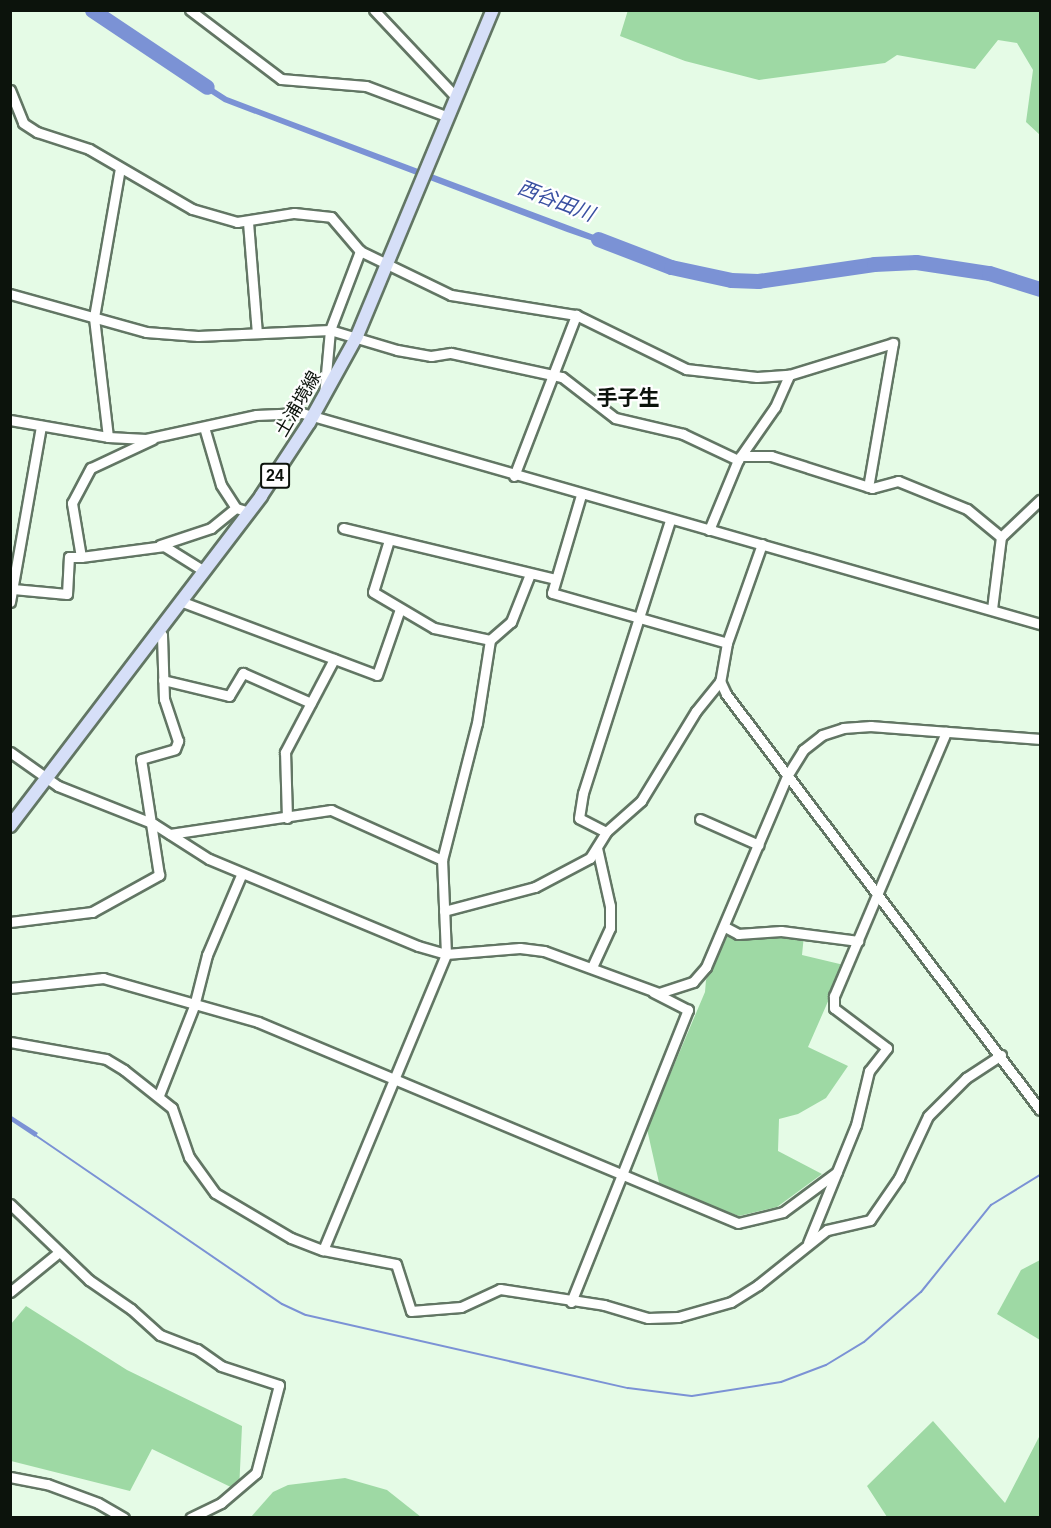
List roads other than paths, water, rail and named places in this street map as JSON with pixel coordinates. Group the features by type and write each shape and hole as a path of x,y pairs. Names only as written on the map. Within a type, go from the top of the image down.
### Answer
{"main road":[{"name":"土浦境線","path":"10,826 249,512 313,416 357,336 446,116 493,10"}],"street":[{"path":"190,10 281,79 366,86 446,116"},
{"path":"374,10 455,96"},
{"path":"10,90 23,123 37,132 89,149 188,207 248,222 294,213 331,217 360,251 451,295 576,315 686,369 789,375 893,343 868,487"},
{"path":"108,437 94,317 120,168"},
{"path":"248,222 257,333"},
{"path":"324,396 330,330 360,251"},
{"path":"10,294 168,335 330,330 357,336 397,350 431,356 451,353 562,377 615,418 683,434 739,458 771,456 868,487 898,481 968,509 1001,537"},
{"path":"514,476 576,315"},
{"path":"709,530 739,458 775,407 789,375"},
{"path":"81,557 72,503 91,468 153,439 272,413 313,416 514,476 1041,624"},
{"path":"10,420 108,437 153,439"},
{"path":"10,602 41,426"},
{"path":"204,427 220,485 236,507 249,512"},
{"path":"581,495 552,593 727,643"},
{"path":"992,609 1001,537 1041,500"},
{"path":"13,589 67,594 69,557 159,546 211,528 236,507"},
{"path":"606,832 579,818 583,793 670,520"},
{"path":"344,528 555,579"},
{"path":"389,540 373,592 434,628 490,640"},
{"path":"444,911 535,887 590,858 606,832 641,801 696,711 720,681 727,643 762,544"},
{"path":"159,546 173,550 204,571"},
{"path":"323,1250 391,1080 446,954 442,860 477,723 490,640 512,622 530,574"},
{"path":"180,601 377,675 400,609"},
{"path":"10,922 92,912 156,879 160,870 154,824 141,759 175,749 178,741 164,699 162,636 157,632"},
{"path":"287,818 285,752 334,659"},
{"path":"163,680 229,696 243,673 311,704"},
{"path":"720,681 788,776 1001,1054 1041,1110"},
{"path":"652,991 673,990 693,982 706,967 788,776 803,750 822,735 843,728 871,726 1041,739"},
{"path":"807,1246 856,1125 869,1071 887,1048 834,1008 834,996 946,732"},
{"path":"10,752 47,779 154,824 209,859 418,946 446,954 520,948 544,951 652,991 688,1010 571,1302"},
{"path":"170,834 331,810 442,860"},
{"path":"700,819 759,845"},
{"path":"592,967 610,928 610,906 597,848"},
{"path":"159,1095 194,1006 207,955 242,873"},
{"path":"725,927 738,934 781,931 858,941"},
{"path":"10,988 103,978 194,1006 258,1022 391,1080 738,1223 783,1212 837,1172"},
{"path":"10,1042 105,1059 159,1095 177,1115 179,1134 189,1157 215,1193 263,1224 323,1250 396,1264 411,1311 461,1308 500,1289 571,1302 604,1305 648,1318 680,1317 731,1302 828,1230 870,1220 899,1178 928,1116 966,1078 1001,1054"},
{"path":"10,1203 59,1252 160,1335 197,1349 221,1366 279,1385 256,1473 221,1503 190,1518"},
{"path":"10,1292 59,1252"},
{"path":"10,1477 47,1484 98,1503 124,1518"}],"water":[{"path":"191,74 227,97 618,244 616,249 224,102 188,79"},
{"path":"10,1115 38,1133 35,1137 11,1121"}],"waterway":[{"name":"西谷田川","path":"92,10 207,87"},
{"name":"西谷田川","path":"598,239 671,267 731,280 758,281 874,264 916,262 989,273 1040,289"},
{"path":"35,1135 282,1304 306,1315 628,1388 692,1396 781,1382 826,1365 864,1342 921,1292 991,1205 1040,1175"}],"district":[{"name":"手子生","path":"628,398"}]}
